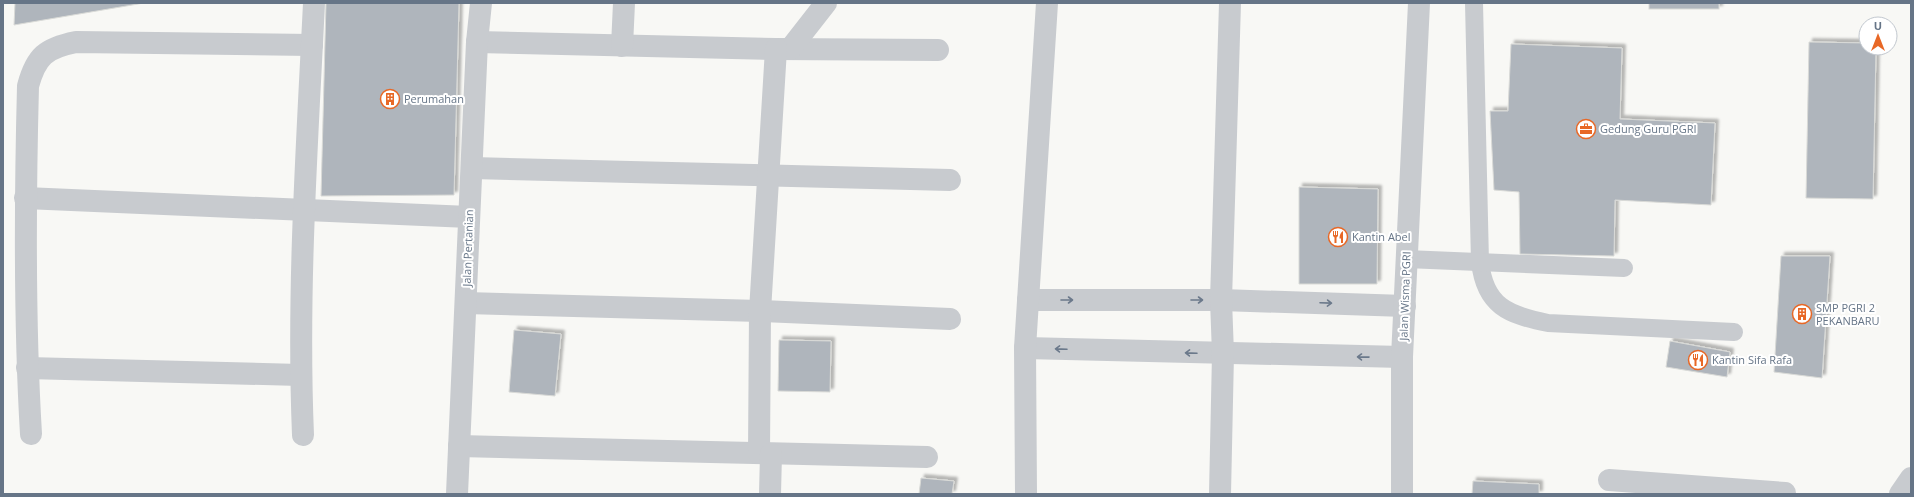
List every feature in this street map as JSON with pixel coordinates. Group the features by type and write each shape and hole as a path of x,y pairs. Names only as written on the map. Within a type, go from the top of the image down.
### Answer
{"street":[{"path":"303,435 300,375 304,210 314,3"},
{"name":"Jalan Pertanian","path":"457,494 477,42 481,3"},
{"path":"622,46 624,3"},
{"path":"770,494 765,453 760,311 770,176 783,49 826,3"},
{"path":"1026,494 1025,348 1047,3"},
{"path":"1220,494 1222,300 1230,3"},
{"name":"Jalan Wisma PGRI","path":"1402,494 1402,358 1419,3"},
{"path":"31,434 27,368 25,198 28,86 32,71 41,58 56,46 76,42 312,45"},
{"path":"477,42 783,49 938,50"},
{"path":"472,168 950,180"},
{"path":"25,198 469,217"},
{"path":"1028,300 1222,300 1405,306"},
{"path":"466,303 760,311 950,319"},
{"path":"1025,348 1402,358"},
{"path":"27,368 300,375"},
{"path":"459,446 927,457"},
{"path":"1900,494 1911,478"},
{"path":"1609,480 1685,490 1785,493"}],"lane":[{"path":"1474,3 1480,262 1482,279 1488,292 1506,311 1522,318 1548,323 1734,332"},
{"path":"1406,259 1624,268"}],"building":[{"path":"15,3 144,3 14,25"},
{"name":"Perumahan","path":"326,3 459,3 454,195 321,196"},
{"path":"1649,3 1719,3 1719,9 1649,9"},
{"path":"1809,42 1858,43 1858,56 1876,56 1873,199 1806,198"},
{"path":"1511,44 1622,48 1620,119 1715,123 1711,205 1615,200 1614,256 1520,254 1519,192 1494,190 1490,111 1508,111"},
{"name":"Kantin Abel","path":"1299,187 1378,189 1377,284 1299,284"},
{"name":"SMP PGRI 2 PEKANBARU","path":"1781,256 1830,256 1822,378 1774,372"},
{"path":"514,330 561,334 555,396 509,392"},
{"path":"779,340 831,341 830,392 778,391"},
{"name":"Kantin Sifa Rafa","path":"1670,341 1730,352 1727,377 1666,367"},
{"path":"921,478 954,481 952,494 919,494"},
{"path":"1473,481 1539,484 1539,494 1472,494"}],"place":[{"name":"Perumahan","path":"390,99"},
{"name":"Gedung Guru PGRI","path":"1586,129"},
{"name":"Kantin Abel","path":"1338,237"},
{"name":"SMP PGRI 2 PEKANBARU","path":"1802,314"},
{"name":"Kantin Sifa Rafa","path":"1698,360"}]}
